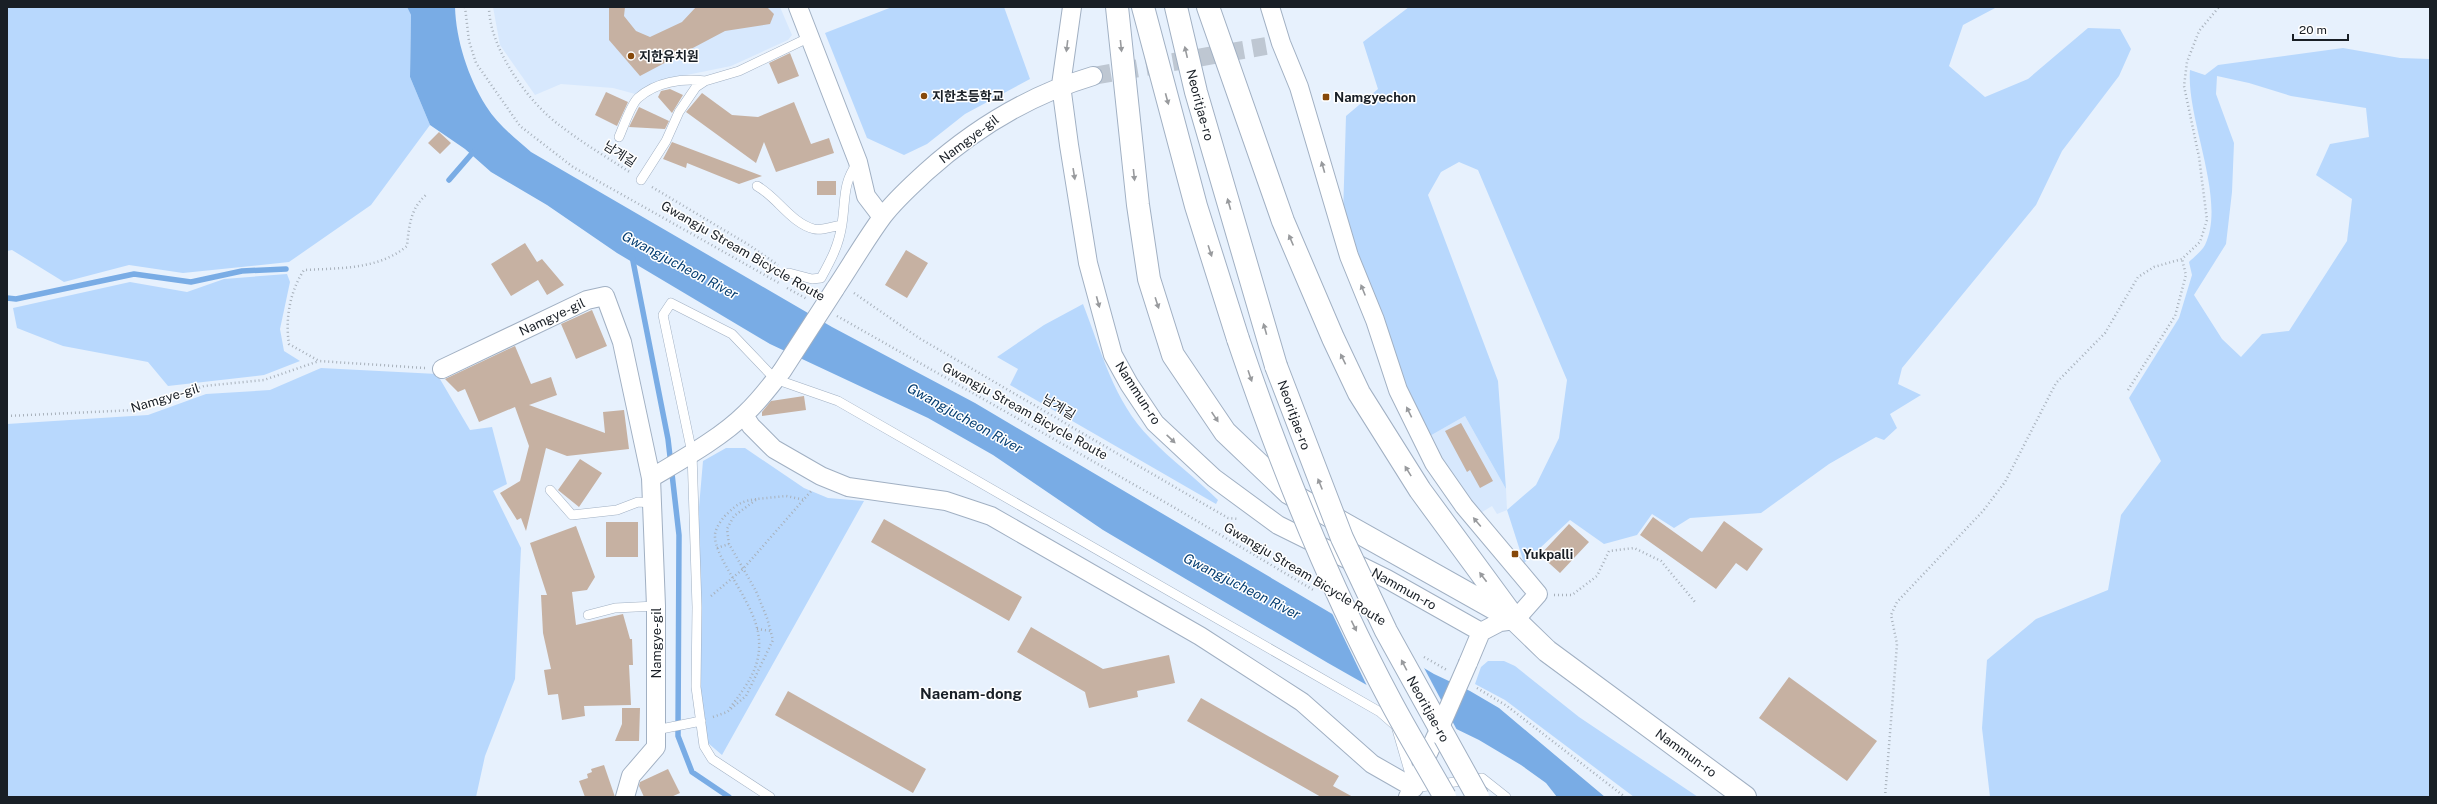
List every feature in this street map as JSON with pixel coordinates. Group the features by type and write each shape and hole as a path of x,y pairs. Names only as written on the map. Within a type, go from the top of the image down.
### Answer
{"main road":[{"path":"1117,7 1138,205 1149,279 1173,355 1225,432 1289,493 1515,620"},
{"name":"Neoritjae-ro","path":"1143,7 1196,206 1267,425 1352,622 1391,701 1445,797"},
{"name":"Neoritjae-ro","path":"1176,7 1196,92 1276,366 1342,538 1389,638 1478,797"},
{"path":"1208,7 1283,221 1333,338 1359,393 1420,490 1515,620"},
{"name":"Nammun-ro","path":"1515,620 1547,650 1745,797"}],"street":[{"path":"798,7 858,162 866,196 882,217"},
{"name":"Nammun-ro","path":"1072,7 1061,85 1088,263 1113,355 1129,384 1155,423 1214,478 1278,525 1387,579 1481,632"},
{"path":"744,415 751,426 774,449 821,476 848,487 946,501 991,516 1200,636 1302,702 1372,764 1414,794 1437,734 1481,632 1500,622 1515,620 1538,594 1464,506 1434,463 1398,390 1375,320 1349,256 1299,86 1273,44 1270,7"},
{"name":"Namgye-gil","path":"655,476 687,456 744,415 765,394 882,217 897,199 955,146 981,127 1061,85 1093,76"},
{"name":"Namgye-gil","path":"442,369 587,300 605,296 622,342 655,476 652,503 663,729 656,747 631,776 625,797"}],"lane":[{"path":"641,180 666,141 679,112 696,87 705,81 739,71 810,37"},
{"path":"619,137 637,98 664,83 687,78 705,81"},
{"path":"789,273 812,279 820,278 834,256 842,225 847,176 858,162"},
{"path":"757,186 770,193 805,225 816,230 842,225"},
{"path":"770,797 712,759 704,746 699,721 696,687 697,607 687,456 663,315 670,304 732,334 778,375 838,402 1380,712 1396,726 1414,794 1482,778 1506,797"},
{"path":"550,490 572,515 617,510 638,502 652,503"},
{"path":"588,615 615,608 656,606"},
{"path":"663,729 699,721"}],"path":[{"name":"Gwangju Stream Bicycle Route","path":"466,7 469,41 476,63 520,126 573,167 808,300"},
{"name":"남계길","path":"489,7 497,46 530,96 560,126 641,180 749,245 789,273"},
{"path":"1885,797 1897,644 1891,615 1897,602 1988,505 2004,482 2056,382 2105,333 2138,277 2154,268 2182,259 2200,242 2207,220 2199,157 2184,86 2187,62 2199,31 2219,7"},
{"name":"Namgye-gil","path":"319,361 289,344 286,328 294,285 304,270 352,268 393,257 407,246 411,219 417,203 426,196"},
{"path":"2128,390 2175,316 2186,275 2182,259"},
{"name":"남계길","path":"838,285 853,292 919,338 1228,518 1242,520"},
{"name":"Gwangju Stream Bicycle Route","path":"836,316 1170,505 1318,594"},
{"name":"Namgye-gil","path":"7,416 135,410 204,386 264,380 319,361 442,369"},
{"path":"697,607 734,578 805,500 821,476"},
{"path":"727,712 752,678 758,662 759,639 752,608 717,548 715,533 725,516 740,501 786,496 805,500"},
{"path":"699,721 727,712 746,696 773,640 756,591 729,544 727,529 734,516 757,499"},
{"path":"717,548 729,544"},
{"path":"1538,594 1572,595 1597,576 1609,551 1634,548 1661,561 1696,602"},
{"path":"757,629 771,631"},
{"path":"1419,654 1453,674"},
{"path":"1473,686 1507,706 1625,797"}],"shaded area":[{"path":"7,7 407,7 411,15 410,77 430,125 371,205 289,262 183,273 129,265 64,282 12,250 7,251"},
{"name":"지한유치원","path":"493,7 780,7 792,35 788,40 731,66 672,78 639,95 613,88 561,84 535,95 500,45"},
{"name":"지한초등학교","path":"892,7 1004,7 1030,79 965,114 927,144 904,155 867,138 825,33"},
{"path":"1409,7 1997,7 1963,25 1949,66 1985,97 2028,79 2088,28 2120,29 2131,49 2119,76 2062,151 2036,205 1902,368 1898,384 1921,395 1890,414 1897,428 1884,440 1876,437 1829,464 1761,513 1690,518 1674,528 1652,514 1637,535 1604,544 1570,520 1524,563 1507,510 1536,485 1559,438 1567,380 1478,170 1459,162 1441,172 1428,195 1498,381 1506,489 1465,416 1428,437 1407,387 1343,215 1346,116 1378,89 1363,42"},
{"path":"2343,48 2400,58 2430,59 2430,797 1990,797 1982,728 1987,660 2036,619 2108,590 2121,515 2161,461 2129,398 2179,318 2192,275 2189,262 2204,247 2211,227 2209,183 2190,90 2190,70 2205,75 2218,65","holes":["2217,76 2249,83 2291,96 2366,108 2369,137 2330,144 2316,175 2352,199 2347,241 2289,331 2262,334 2241,357 2222,339 2194,295 2226,244 2232,192 2234,143 2216,94"]},
{"path":"287,274 290,282 280,329 284,351 300,361 264,375 168,386 148,362 63,346 17,328 13,308 130,282 187,292 224,279"},
{"path":"1083,304 1110,375 1127,408 1150,438 1218,500 1216,504 1010,385 1018,369 997,357 1044,325"},
{"path":"321,368 437,374 470,430 492,427 507,484 493,491 521,548 515,679 485,756 476,797 7,797 7,424 148,415 206,394 270,390"},
{"path":"1465,416 1506,489 1507,510 1497,514 1492,506 1479,514 1443,469 1428,437"},
{"path":"726,448 745,448 804,488 828,498 864,501 722,755 708,743 700,685 699,507 703,461"},
{"path":"1488,661 1504,661 1515,666 1579,717 1698,797 1634,797 1505,700 1475,684 1481,667"}],"water":[{"name":"Gwangjucheon River","path":"407,7 455,7 458,32 464,58 480,95 495,119 531,152 832,327 975,403 1434,674 1470,691 1499,708 1605,797 1557,797 1546,783 1521,765 1479,740 1372,688 1328,663 1103,530 993,455 928,418 770,344 617,253 547,205 491,172 465,149 430,125 410,77 411,15"}],"pier":[{"path":"1330,609 1422,664 1458,732 1368,688"}],"building":[{"path":"609,7 625,7 624,16 636,31 650,37 682,22 696,7 767,7 774,14 770,24 725,31 640,76 609,40"},
{"path":"790,53 799,76 778,84 769,63"},
{"path":"670,89 683,95 672,113 658,97 661,91"},
{"path":"606,92 628,102 617,126 595,115"},
{"path":"702,93 732,115 758,117 794,102 811,144 829,138 834,153 776,172 764,142 756,163 686,112"},
{"path":"639,107 669,121 665,129 629,127"},
{"path":"439,132 451,143 440,154 428,143"},
{"path":"672,142 762,176 739,184 687,163 686,168 663,159"},
{"path":"817,181 836,181 836,195 817,195"},
{"path":"525,243 537,262 542,259 564,285 547,295 538,280 511,296 491,264"},
{"path":"906,250 928,263 907,298 885,285"},
{"path":"592,310 607,346 576,359 561,324"},
{"path":"515,346 531,384 551,377 557,395 529,405 605,433 603,412 624,410 629,449 567,456 546,448 526,531 521,518 517,520 500,493 520,481 529,446 515,407 479,422 465,389 458,392 445,379"},
{"path":"804,396 806,410 762,416 762,412 771,401"},
{"path":"1461,423 1493,481 1480,488 1470,470 1467,472 1445,431"},
{"path":"580,459 602,473 579,507 558,490"},
{"path":"1653,517 1702,552 1724,521 1763,549 1747,571 1736,563 1716,589 1640,535"},
{"path":"884,519 1022,597 1009,621 871,542"},
{"path":"606,522 638,522 638,557 606,557"},
{"path":"1569,524 1589,542 1560,573 1540,555"},
{"path":"576,526 595,577 587,590 572,592 576,625 623,614 630,639 632,639 633,665 629,665 631,705 584,706 585,716 562,720 558,694 548,695 544,670 551,669 543,633 541,595 547,595 530,543"},
{"path":"1031,627 1103,669 1169,655 1175,683 1137,691 1138,697 1089,708 1085,692 1017,652"},
{"path":"1789,677 1877,741 1847,781 1759,718"},
{"path":"788,691 926,769 913,793 775,715"},
{"path":"1201,698 1339,776 1333,786 1353,797 1321,797 1187,721"},
{"path":"622,708 640,708 639,741 615,741 622,724"},
{"path":"604,765 615,797 585,797 579,781 588,778 587,774 592,772 591,769"},
{"path":"668,769 680,793 671,797 644,797 639,786 640,782"}],"waterway":[{"path":"449,180 475,150"},
{"name":"Gwangjucheon River","path":"632,256 668,439 679,535 678,736 692,772 729,797"},
{"path":"7,298 16,299 134,274 191,282 242,271 286,269"}],"tunnel":[{"path":"1093,76 1266,46"}],"place":[{"name":"지한유치원","path":"631,56"},
{"name":"지한초등학교","path":"924,96"},
{"name":"Namgyechon","path":"1326,97"},
{"name":"Yukpalli","path":"1515,554"}],"district":[{"name":"Naenam-dong","path":"971,693"}]}
